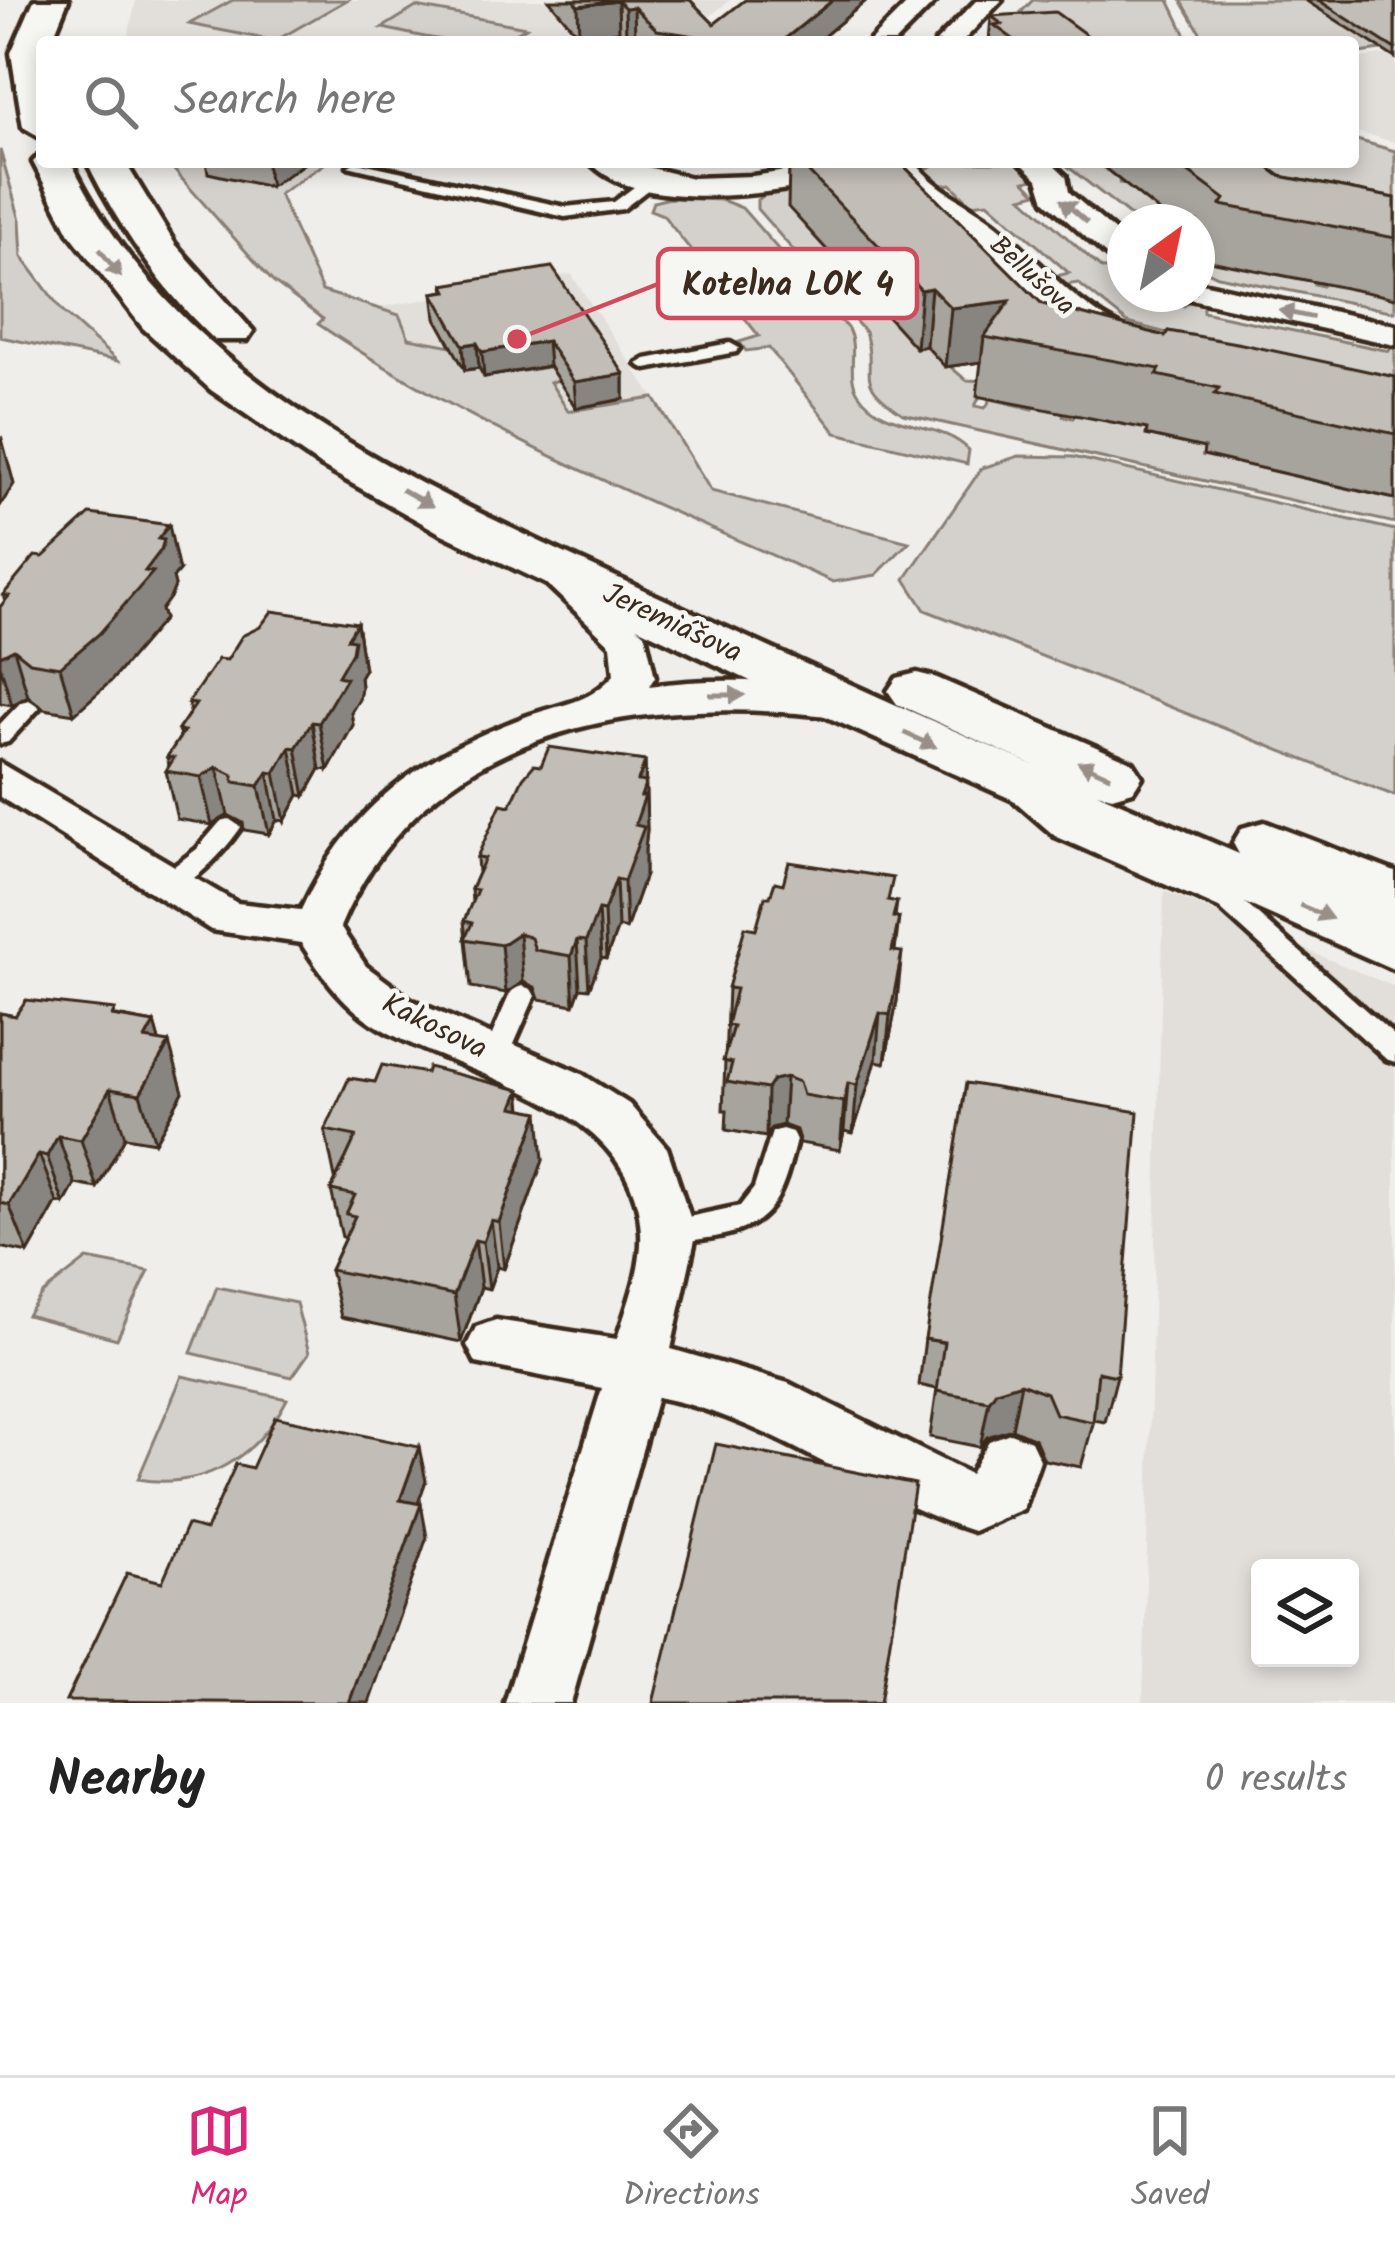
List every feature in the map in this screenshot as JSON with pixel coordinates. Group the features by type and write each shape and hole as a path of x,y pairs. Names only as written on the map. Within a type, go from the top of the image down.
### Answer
{"main road":[{"path":"36,113 24,84 29,50 51,0"},
{"name":"Jeremiášova","path":"55,168 77,219 130,289 181,341 296,427 424,502 844,705 1395,946"},
{"name":"Jeremiášova","path":"109,168 127,204 179,278 226,327 331,406 401,447 648,571 1395,897"}],"street":[{"path":"886,36 925,0"},
{"path":"954,36 990,0"},
{"path":"619,168 651,181 732,189 854,168"},
{"name":"Bellušova","path":"904,168 913,183 964,214 1064,308 1095,330 1146,346"},
{"path":"1042,168 1052,176 1055,195 1107,240"},
{"path":"1215,295 1395,334"},
{"path":"541,561 631,642 635,677 611,704"},
{"path":"0,777 166,885 227,918 316,928 340,873 371,831 417,790 464,760 611,704 734,694 844,705"},
{"name":"Kakosova","path":"316,928 332,965 391,1012 530,1069 594,1102 632,1139 657,1181 670,1231"},
{"path":"538,1703 636,1371 670,1231"},
{"path":"496,1346 684,1378 769,1403 927,1491 973,1503 1001,1489 1010,1460"}],"lane":[{"path":"364,168 565,212 618,206 651,181"},
{"path":"646,364 730,348"},
{"path":"0,737 29,707"},
{"path":"998,775 1063,830 1228,902 1391,1042"},
{"path":"166,885 206,855 229,827"},
{"path":"495,1058 522,996"},
{"path":"670,1231 727,1223 757,1211 769,1197 782,1140"}],"shaded area":[{"path":"136,0 730,0 685,36 128,36"},
{"path":"233,0 347,0 284,36 250,36 189,24"},
{"path":"1033,0 1169,0 1186,36 1043,36 1021,12"},
{"path":"1181,0 1326,0 1395,48 1359,53 1359,36 1202,36"},
{"path":"416,7 526,27 509,36 422,36 382,28"},
{"path":"1395,53 1395,142 1359,133 1359,58"},
{"path":"1359,141 1395,151 1395,240 1221,168 1359,168"},
{"path":"0,150 20,220 22,257 63,312 117,361 0,337"},
{"path":"172,168 226,168 270,187 297,168 318,168 279,194 322,291 399,315 409,338 452,346 465,370 479,368 485,377 592,360 576,377 550,382 568,411 654,398 711,491 909,542 876,575 833,582 635,495 441,399 318,324 323,319 273,282"},
{"path":"928,168 1030,168 1043,177 1025,181 1037,193 1022,197 1107,269 1107,306 1078,283 1059,286 1048,278 1069,273 988,202 971,204 951,184 930,187 923,171"},
{"path":"1070,168 1112,168 1127,180 1118,183 1132,184 1151,204 1115,204"},
{"path":"864,177 808,229 871,298 881,297 892,322 903,321 915,348 926,346 966,380 988,381 975,406 985,408 991,399 1033,409 1038,404 1065,410 1063,416 1073,418 1076,413 1149,429 1147,435 1208,442 1204,455 1395,499 1395,523 903,414 871,384 865,332 757,209 757,200 768,193"},
{"path":"722,200 742,208 848,329 859,394 883,414 957,440 969,450 967,464 836,433 769,348 746,351 739,342 759,336 663,215 650,210 653,202"},
{"path":"1223,258 1317,278 1314,284 1322,286 1326,280 1395,293 1395,312 1218,276 1215,261"},
{"path":"571,274 654,398 568,412 550,382 576,377 592,360 484,377 465,370 452,346 409,338 370,309"},
{"path":"1114,312 1203,312 1389,351 1395,341 1395,392 1128,323"},
{"path":"1019,456 1073,457 1395,530 1395,796 925,610 905,579 982,468"},
{"path":"1164,891 1395,987 1395,1703 1143,1703"},
{"path":"87,1259 149,1271 117,1339 27,1315 42,1294"},
{"path":"217,1287 296,1303 309,1353 292,1377 191,1353"},
{"path":"182,1376 287,1399 260,1438 226,1465 184,1479 138,1479"}],"building":[{"path":"573,0 690,0 714,24 745,0 833,0 788,36 695,36 657,30 634,7 625,8 618,1 578,6"},
{"path":"1318,0 1395,0 1395,49"},
{"path":"1055,12 1088,36 1009,36 994,25 1002,24 991,16"},
{"path":"805,168 906,168 1042,304 1165,336 1168,331 1242,344 1395,377 1395,434 1215,394 1219,388 1157,375 1160,369 984,337 1010,301 951,308 931,288 921,290"},
{"path":"1183,168 1269,168 1280,176 1395,198 1395,238 1221,205 1225,199"},
{"path":"552,267 624,374 574,382 547,341 482,352 477,343 463,345 433,293 447,291 444,285"},
{"path":"90,514 169,525 158,539 164,540 161,550 145,571 153,572 99,634 60,667 30,662 14,649 0,656 0,607 9,596 3,595 35,556 43,557"},
{"path":"272,611 357,623 347,639 354,640 352,652 338,676 346,678 319,723 312,722 296,748 290,747 275,773 268,772 259,786 234,782 233,775 217,767 201,777 166,771 174,758 167,757 184,731 178,730 196,704 188,703 218,659 227,660 242,636 260,627"},
{"path":"549,747 645,761 638,781 646,782 641,796 645,796 635,825 644,827 624,881 616,879 604,911 598,910 586,941 577,940 571,956 535,950 531,938 519,933 501,945 465,939 472,923 464,921 477,890 471,889 485,858 477,857 501,804 510,806 523,778 534,765 541,766"},
{"path":"789,862 893,878 888,900 897,902 893,917 899,918 892,951 902,952 890,1015 880,1013 857,1085 848,1083 844,1102 803,1095 799,1082 786,1077 773,1080 767,1089 727,1082 732,1063 723,1061 733,1026 727,1025 736,989 728,988 745,927 756,929 765,897 770,897 775,882 783,884"},
{"path":"26,1000 115,1010 112,1016 154,1023 145,1039 169,1043 140,1094 110,1089 81,1140 58,1136 47,1156 39,1154 9,1205 0,1203 0,1013 15,1016"},
{"path":"382,1065 426,1073 428,1067 520,1090 513,1107 539,1112 499,1222 491,1220 483,1242 475,1240 454,1295 330,1270 355,1216 346,1214 355,1195 331,1190 356,1136 325,1130 349,1078 375,1082"},
{"path":"966,1083 1138,1112 1117,1376 1098,1372 1093,1422 1055,1414 1046,1393 1021,1383 996,1391 989,1401 937,1391 944,1342 925,1339"},
{"path":"275,1417 419,1447 400,1500 421,1504 349,1703 66,1701 127,1573 162,1582 187,1525 206,1530 236,1464 252,1468"},
{"path":"716,1444 915,1484 880,1703 653,1703"}],"place":[{"name":"Kotelna LOK 4","path":"517,339"}]}
